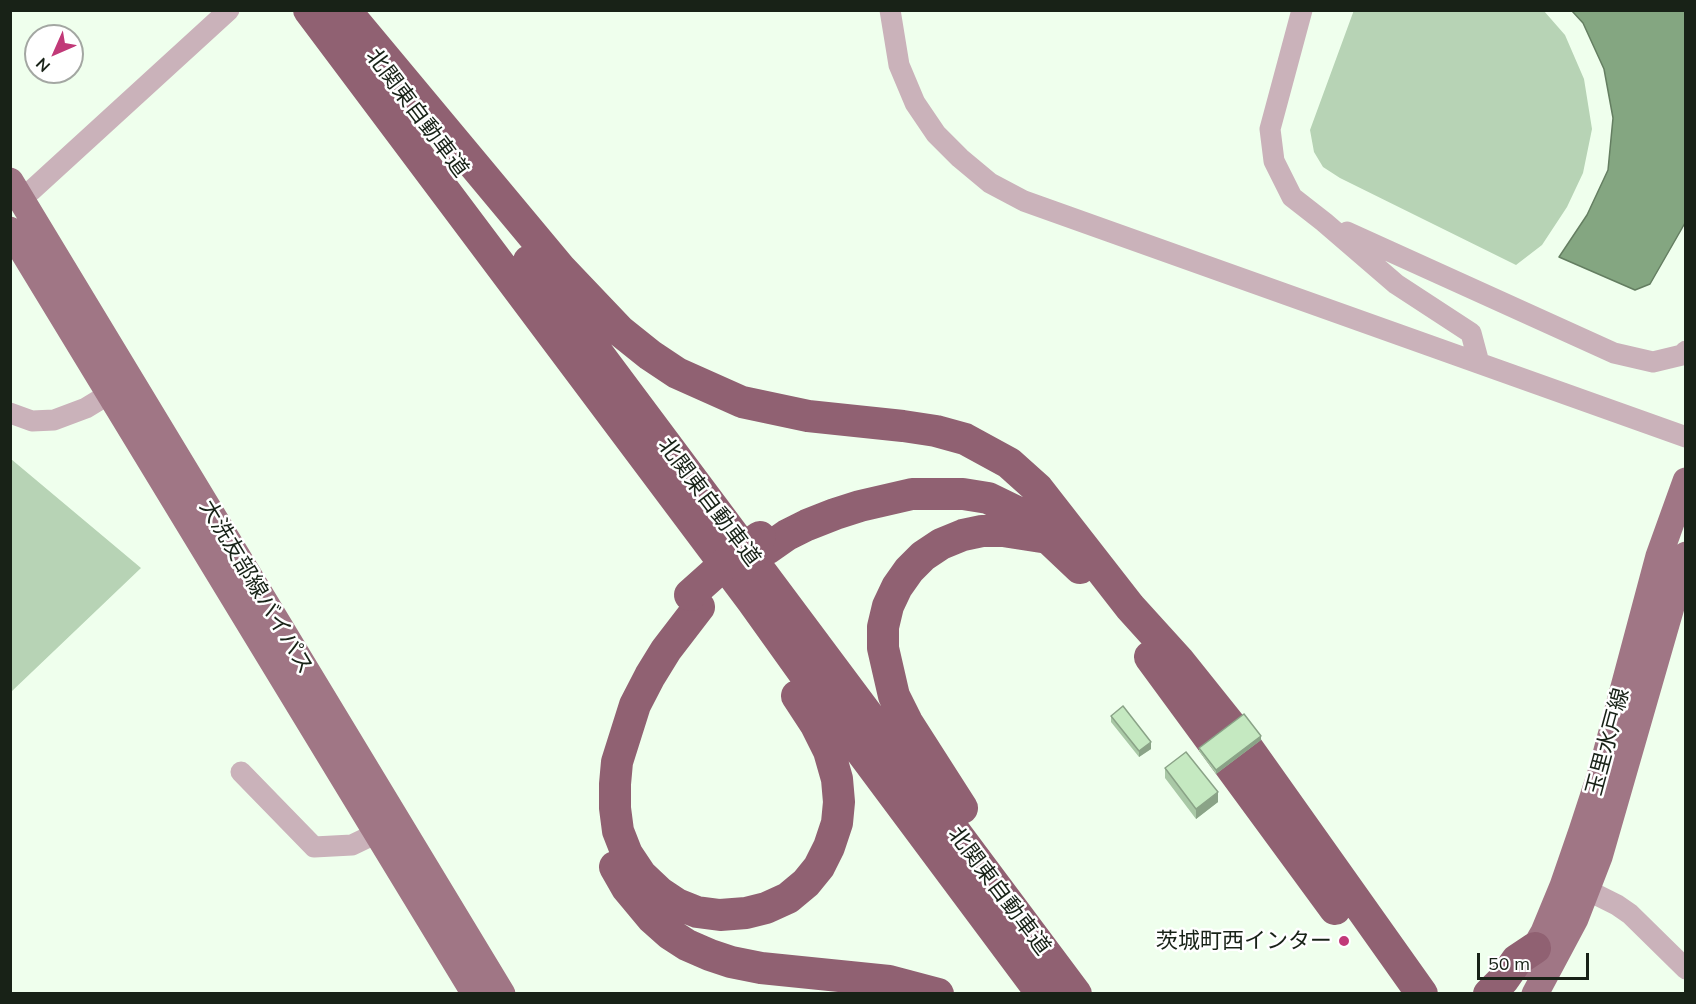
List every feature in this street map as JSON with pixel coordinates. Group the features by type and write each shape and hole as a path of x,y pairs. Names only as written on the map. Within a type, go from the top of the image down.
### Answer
{"highway":[{"name":"北関東自動車道","path":"309,10 1042,993"},
{"name":"北関東自動車道","path":"343,10 1076,993"},
{"path":"343,10 560,268 620,332 650,355 678,373 742,402 808,416 936,431 965,440 1009,463 1038,489 1052,525 1071,558 1118,613 1395,989"},
{"path":"592,388 816,725 829,751 837,778 839,802 837,823 830,847 819,867 806,883 788,898 746,914 720,915 697,912 677,904 659,892 641,875 627,854 618,831 615,808 617,762 635,705 695,601"},
{"path":"938,993 889,981 761,968 720,958 687,945 652,918 627,888 615,867 602,829 601,780 605,756 624,696 655,640 695,601 729,577 763,543 788,535 835,514 896,497 937,493 988,498 1025,516 1052,525 1087,549 1130,607 1179,661 1239,736 1422,993"},
{"path":"1052,525 982,531 963,535 941,544 923,556 897,587 888,606 883,648 894,696 907,722 1014,888 1092,993"},
{"path":"1382,936 1438,993"},
{"path":"1489,993 1503,980 1517,960 1535,948"}],"main road":[{"name":"大洗友部線バイパス","path":"16,190 502,993"},
{"name":"大洗友部線バイパス","path":"10,230 475,993"},
{"name":"玉里水戸線","path":"1507,993 1535,948 1563,886 1601,772 1659,556 1686,481"},
{"name":"玉里水戸線","path":"1535,993 1562,947 1587,890 1607,832 1684,562"}],"street":[{"path":"16,190 229,10"},
{"path":"890,10 899,65 915,103 936,134 990,183 1024,201 1686,437"},
{"path":"1302,10 1270,129 1274,161 1292,197 1396,284 1471,333 1479,363"},
{"path":"1324,222 1614,353 1653,362 1682,355 1686,351"},
{"path":"10,412 32,421 54,420 86,408 110,394"},
{"path":"241,772 314,847 352,845 377,833"},
{"path":"1587,890 1630,914 1686,969"}],"shaded area":[{"path":"1354,10 1544,11 1565,35 1584,79 1592,129 1583,173 1567,207 1542,245 1516,265 1340,178 1323,167 1314,152 1310,130"},
{"path":"1572,11 1685,11 1685,223 1650,284 1635,290 1559,257 1587,215 1608,170 1613,118 1604,69 1583,23"},
{"path":"11,459 141,568 11,692"}],"building":[{"path":"1123,706 1151,742 1139,751 1111,716"},
{"path":"1244,714 1261,736 1216,770 1199,748"},
{"path":"1186,752 1218,792 1196,809 1165,768"}],"place":[{"name":"茨城町西インター","path":"1344,941"}]}
